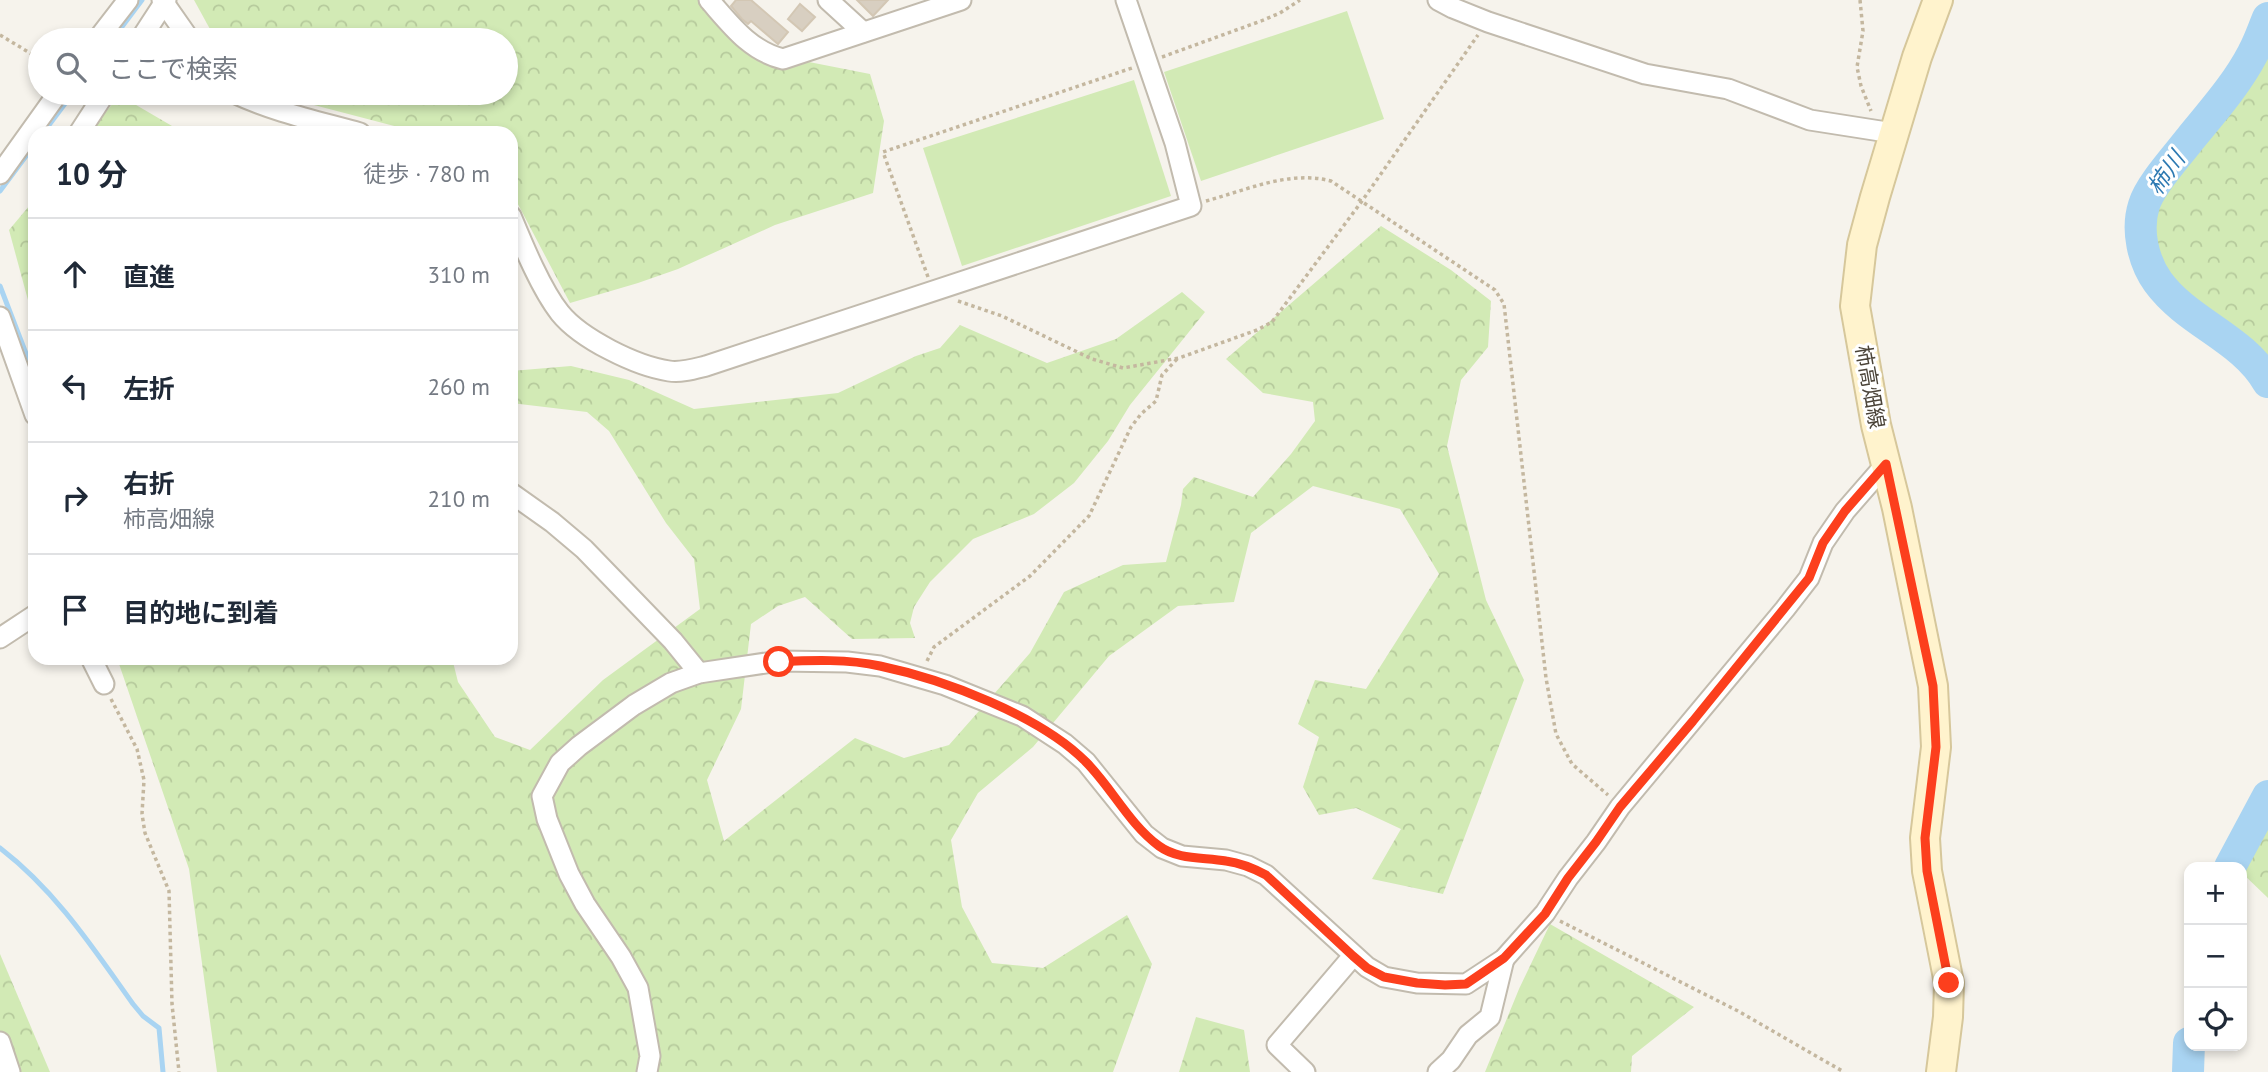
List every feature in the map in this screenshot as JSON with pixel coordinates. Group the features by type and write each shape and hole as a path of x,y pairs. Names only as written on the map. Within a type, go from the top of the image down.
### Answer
{"main road":[{"name":"柿高畑線","path":"1938,0 1883,132 1856,281 1855,306 1865,366 1933,686 1936,747 1925,838 1927,871 1949,983 1941,1072"}],"street":[{"path":"106,28 128,0"},
{"path":"709,0 754,47 783,59 961,0"},
{"path":"828,0 863,33"},
{"path":"518,231 548,294 559,313 574,328 622,355 671,372 706,366 1191,205 1175,144 1126,0"},
{"path":"1438,0 1488,22 1644,74 1728,89 1810,120 1883,132"},
{"path":"147,28 164,1 182,28"},
{"path":"34,126 49,105"},
{"path":"84,126 97,105"},
{"path":"261,105 333,126"},
{"path":"0,174 28,135"},
{"path":"0,317 28,395"},
{"path":"648,1072 650,1056 638,988 569,874 547,819 542,796 559,763 634,705 671,683 699,673 804,660 880,666 945,685 1022,716 1065,744 1086,762 1144,834 1161,848 1182,856 1226,860 1248,866 1266,875 1367,968 1384,977 1417,983 1466,984 1504,958 1545,914 1620,807 1786,609 1809,578 1823,543 1845,511 1886,464"},
{"path":"518,499 552,522 584,549 673,641 699,673"},
{"path":"0,638 28,620"},
{"path":"94,665 104,684"},
{"path":"1305,1072 1277,1045 1353,956"},
{"path":"1438,1072 1451,1060 1468,1035 1490,1017 1504,958"},
{"path":"0,1042 10,1072"}],"path":[{"path":"1300,0 1261,21 1146,63 883,152 933,292 1002,316 1092,359 1123,368 1179,358 1257,330 1272,322 1362,201 1488,22"},
{"path":"1860,0 1863,31 1857,67 1864,94 1883,132"},
{"path":"0,35 28,52"},
{"path":"1191,205 1286,178 1314,177 1331,181 1496,290 1504,304 1546,678 1556,734 1572,764 1620,807"},
{"path":"919,677 934,647 1030,576 1089,516 1131,428 1156,401 1163,375 1179,358"},
{"path":"104,684 137,749 144,780 142,814 145,833 169,891 172,1004 179,1072"},
{"path":"1545,914 1727,1004 1844,1072"}],"green space":[{"path":"194,0 700,0 784,67 809,62 870,74 884,121 873,193 775,225 678,269 570,303 518,204 518,126 394,126 314,105 518,105 518,28 209,28"},
{"path":"1347,11 1384,119 1201,181 1164,72"},
{"path":"2268,41 2268,361 2196,308 2158,265 2149,237 2154,207 2224,118 2251,76"},
{"path":"1134,80 1171,196 962,266 923,148"},
{"path":"111,105 136,105 172,126 95,126"},
{"path":"28,207 28,300 9,230"},
{"path":"1381,226 1451,270 1491,301 1488,347 1461,380 1447,446 1486,600 1524,680 1443,894 1372,879 1401,829 1356,808 1319,815 1303,787 1319,737 1298,724 1315,680 1366,689 1439,574 1400,509 1313,486 1251,533 1234,602 1178,606 1109,656 1033,747 978,793 951,840 962,907 992,963 1043,968 1127,915 1152,964 1113,1072 217,1072 189,869 119,665 454,665 458,682 495,737 530,750 603,680 700,609 694,559 666,523 609,431 587,412 518,404 518,370 571,366 629,380 694,409 838,393 916,356 940,348 960,325 1047,363 1116,339 1182,292 1205,312 1130,405 1108,441 1074,483 1034,514 973,539 930,582 914,607 910,623 915,638 852,639 805,597 778,606 751,624 741,709 707,780 724,841 855,738 904,758 949,745 1030,653 1064,592 1123,565 1166,562 1183,489 1194,477 1253,497 1291,454 1315,421 1313,402 1263,393 1226,359"},
{"path":"2268,821 2268,898 2247,878 2247,863"},
{"path":"1550,924 1694,1007 1632,1056 1631,1072 1485,1072 1519,989"},
{"path":"0,954 50,1072 0,1072"},
{"path":"1196,1017 1244,1030 1250,1072 1179,1072"}],"building":[{"path":"736,0 751,0 788,32 778,44 751,21 748,24 742,19 731,6"},
{"path":"857,0 888,0 873,16"},
{"path":"800,4 815,17 802,31 788,19"}],"waterway":[{"path":"121,28 142,0"},
{"name":"柿川","path":"2268,18 2255,49 2239,76 2164,171 2147,197 2141,225 2142,245 2148,265 2158,282 2184,309 2244,354 2268,382"},
{"path":"48,126 64,105"},
{"path":"0,191 28,153"},
{"path":"0,286 28,359"},
{"name":"柿川","path":"2233,862 2268,796"},
{"path":"0,848 56,901 133,1004 159,1028 163,1072"},
{"name":"柿川","path":"2188,1072 2189,1051"}],"route":[{"path":"779,662 804,660 880,666 945,685 1022,716 1065,744 1086,762 1144,834 1161,848 1182,856 1226,860 1248,866 1266,875 1353,956 1384,977 1417,983 1466,984 1504,958 1545,914 1620,807 1786,609 1809,578 1823,543 1845,511 1886,464 1933,686 1936,747 1925,838 1927,871 1949,983"}]}
